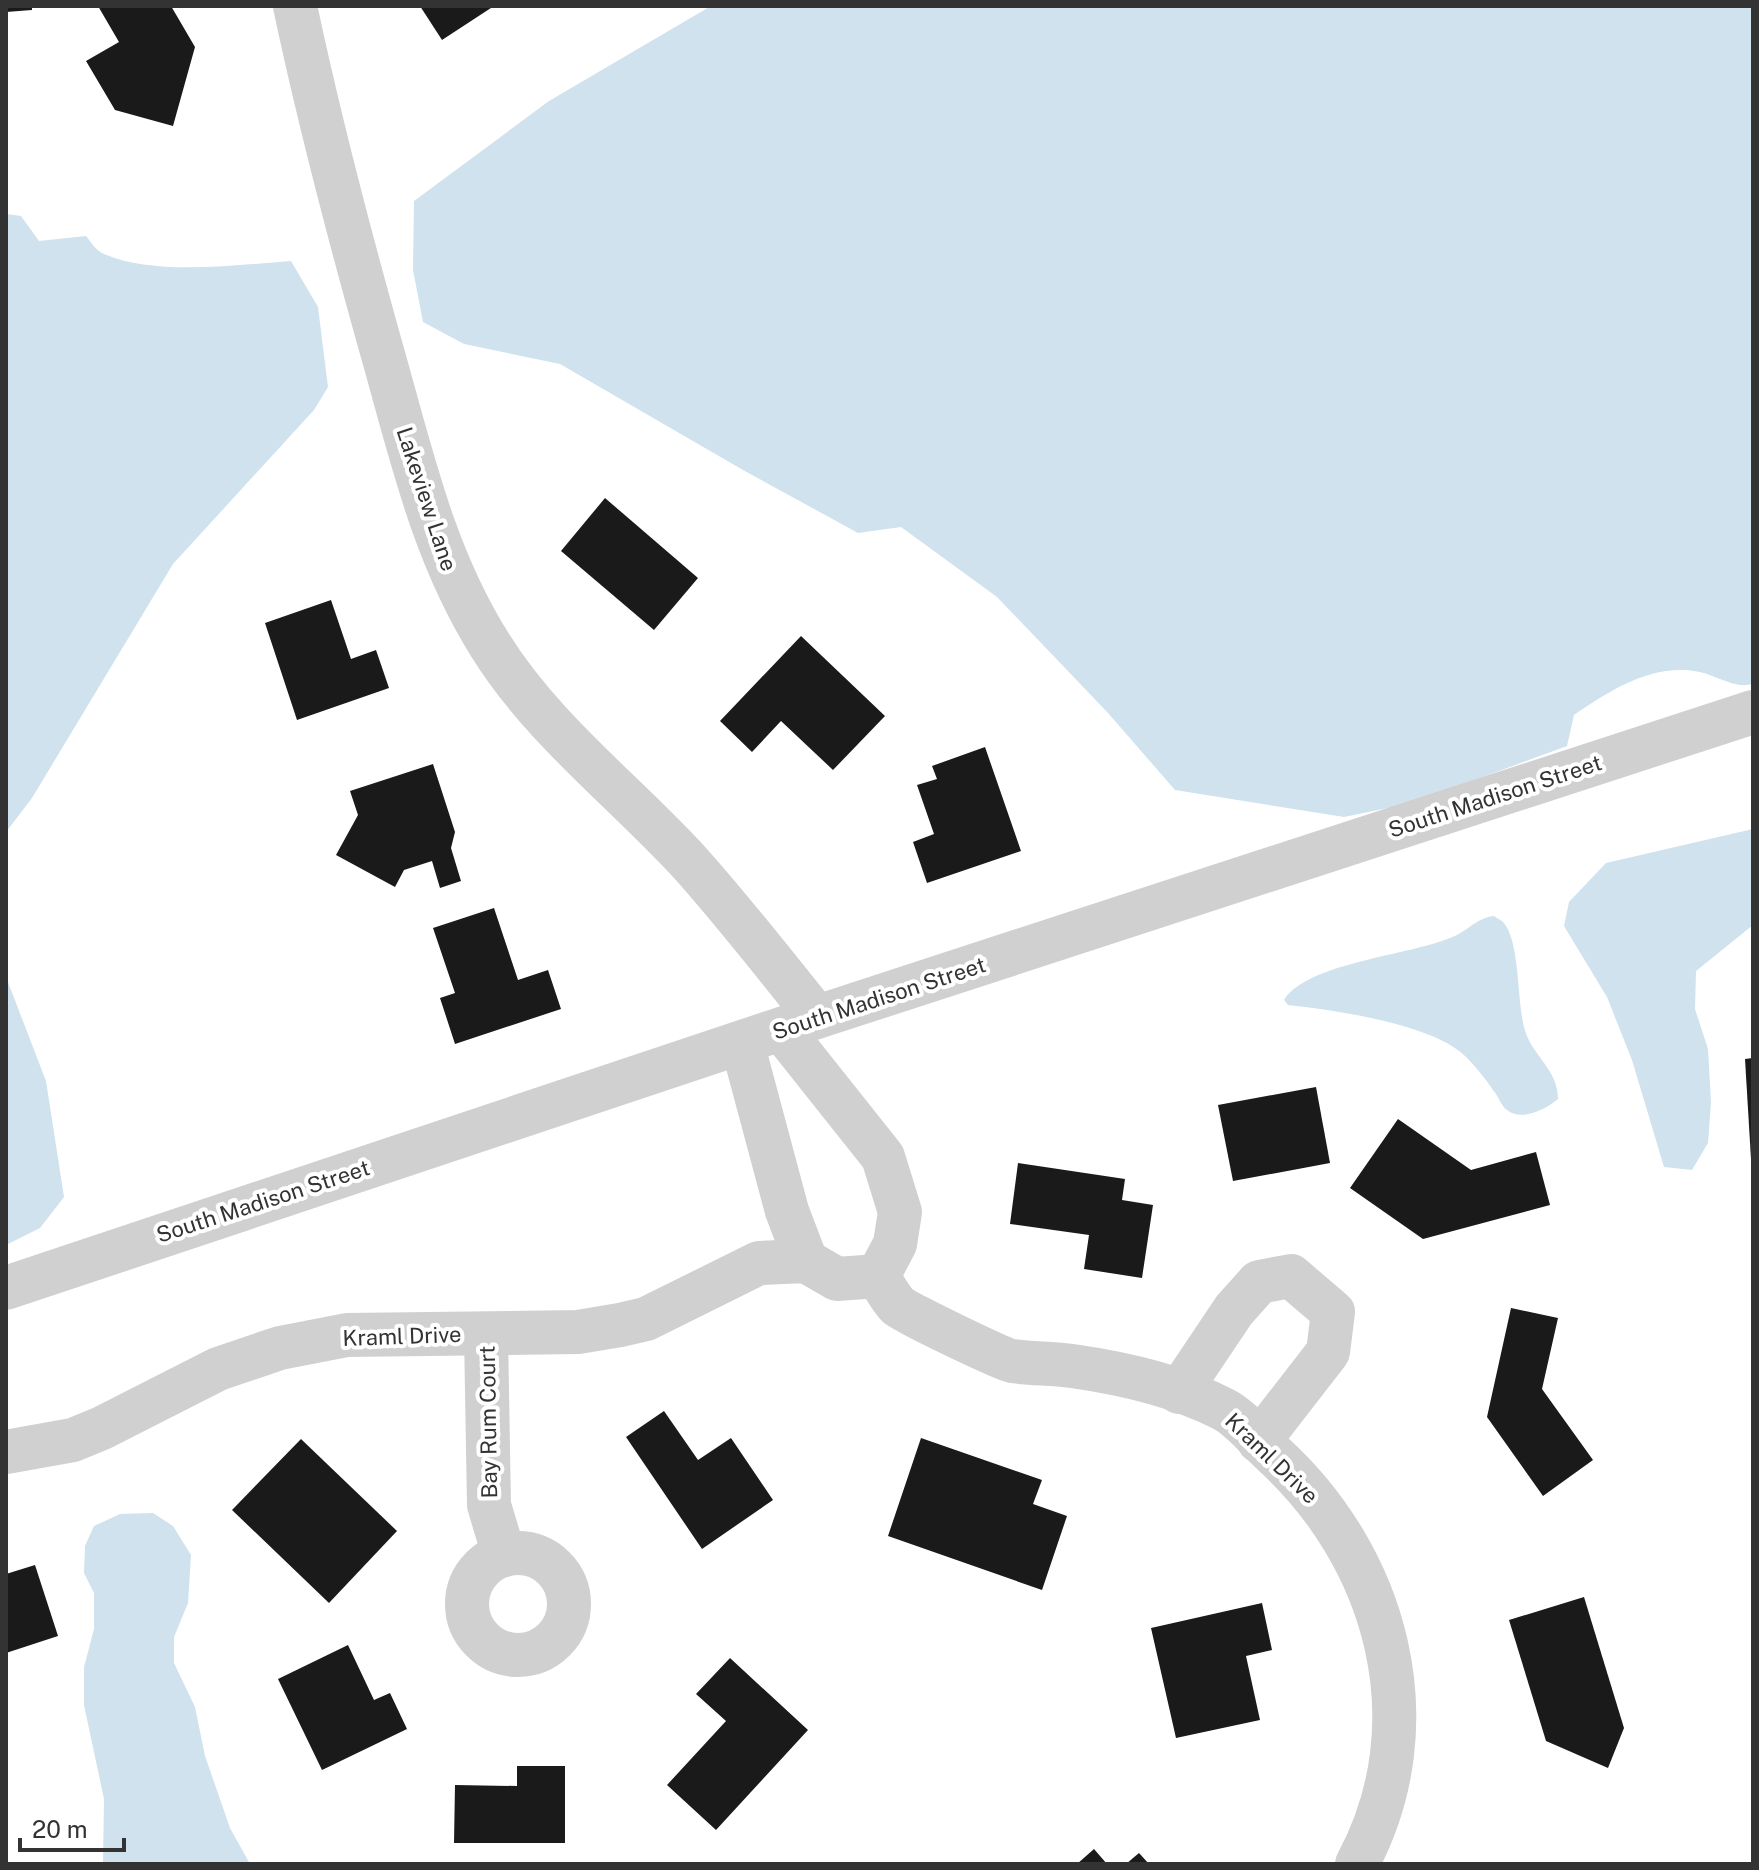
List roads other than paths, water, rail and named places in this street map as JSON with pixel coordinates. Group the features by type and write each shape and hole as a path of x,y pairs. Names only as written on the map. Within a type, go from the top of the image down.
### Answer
{"street":[{"name":"Lakeview Lane","path":"295,6 339,199 425,503 456,587 490,646 544,715 690,864 780,1030"},
{"name":"South Madison Street","path":"6,1288 780,1030 1753,712"},
{"path":"780,1030 787,1211 806,1261"},
{"path":"780,1030 883,1157 900,1212 895,1244 878,1276"},
{"name":"Kraml Drive","path":"6,1452 61,1443 102,1428 218,1369 280,1348 347,1335 578,1332 620,1325 646,1319 759,1263 806,1261 837,1279 878,1276 899,1308 1009,1360 1072,1366 1134,1379 1225,1410 1313,1494 1344,1537 1368,1584 1391,1666 1394,1703 1392,1755 1386,1791 1374,1834 1357,1864"},
{"path":"1179,1392 1234,1310 1259,1282 1291,1276 1333,1312 1328,1352 1259,1441"},
{"name":"Bay Rum Court","path":"486,1334 489,1505 504,1555"}],"water":[{"path":"711,6 1753,6 1753,684 1739,685 1700,672 1683,670 1633,680 1574,715 1567,746 1412,803 1344,817 1175,790 1108,713 997,597 901,527 858,533 560,364 464,344 423,322 413,270 414,201 549,101"},
{"path":"6,214 21,216 39,241 86,236 104,254 147,265 196,267 291,261 318,307 328,387 314,410 173,564 32,798 6,832"},
{"path":"1753,829 1753,925 1696,971 1695,1009 1708,1049 1711,1102 1708,1143 1692,1170 1664,1167 1632,1060 1607,997 1564,926 1569,902 1606,863"},
{"path":"1494,916 1504,923 1513,944 1527,1037 1557,1088 1558,1099 1541,1110 1520,1115 1507,1110 1465,1056 1430,1035 1381,1020 1288,1005 1284,1000 1296,987 1314,977 1432,944"},
{"path":"6,977 46,1081 64,1197 40,1228 6,1245"},
{"path":"153,1513 173,1526 191,1555 188,1603 174,1637 174,1663 195,1707 205,1756 230,1828 250,1864 103,1864 104,1799 84,1705 84,1667 94,1629 94,1593 84,1573 85,1546 94,1526 120,1514"}]}
